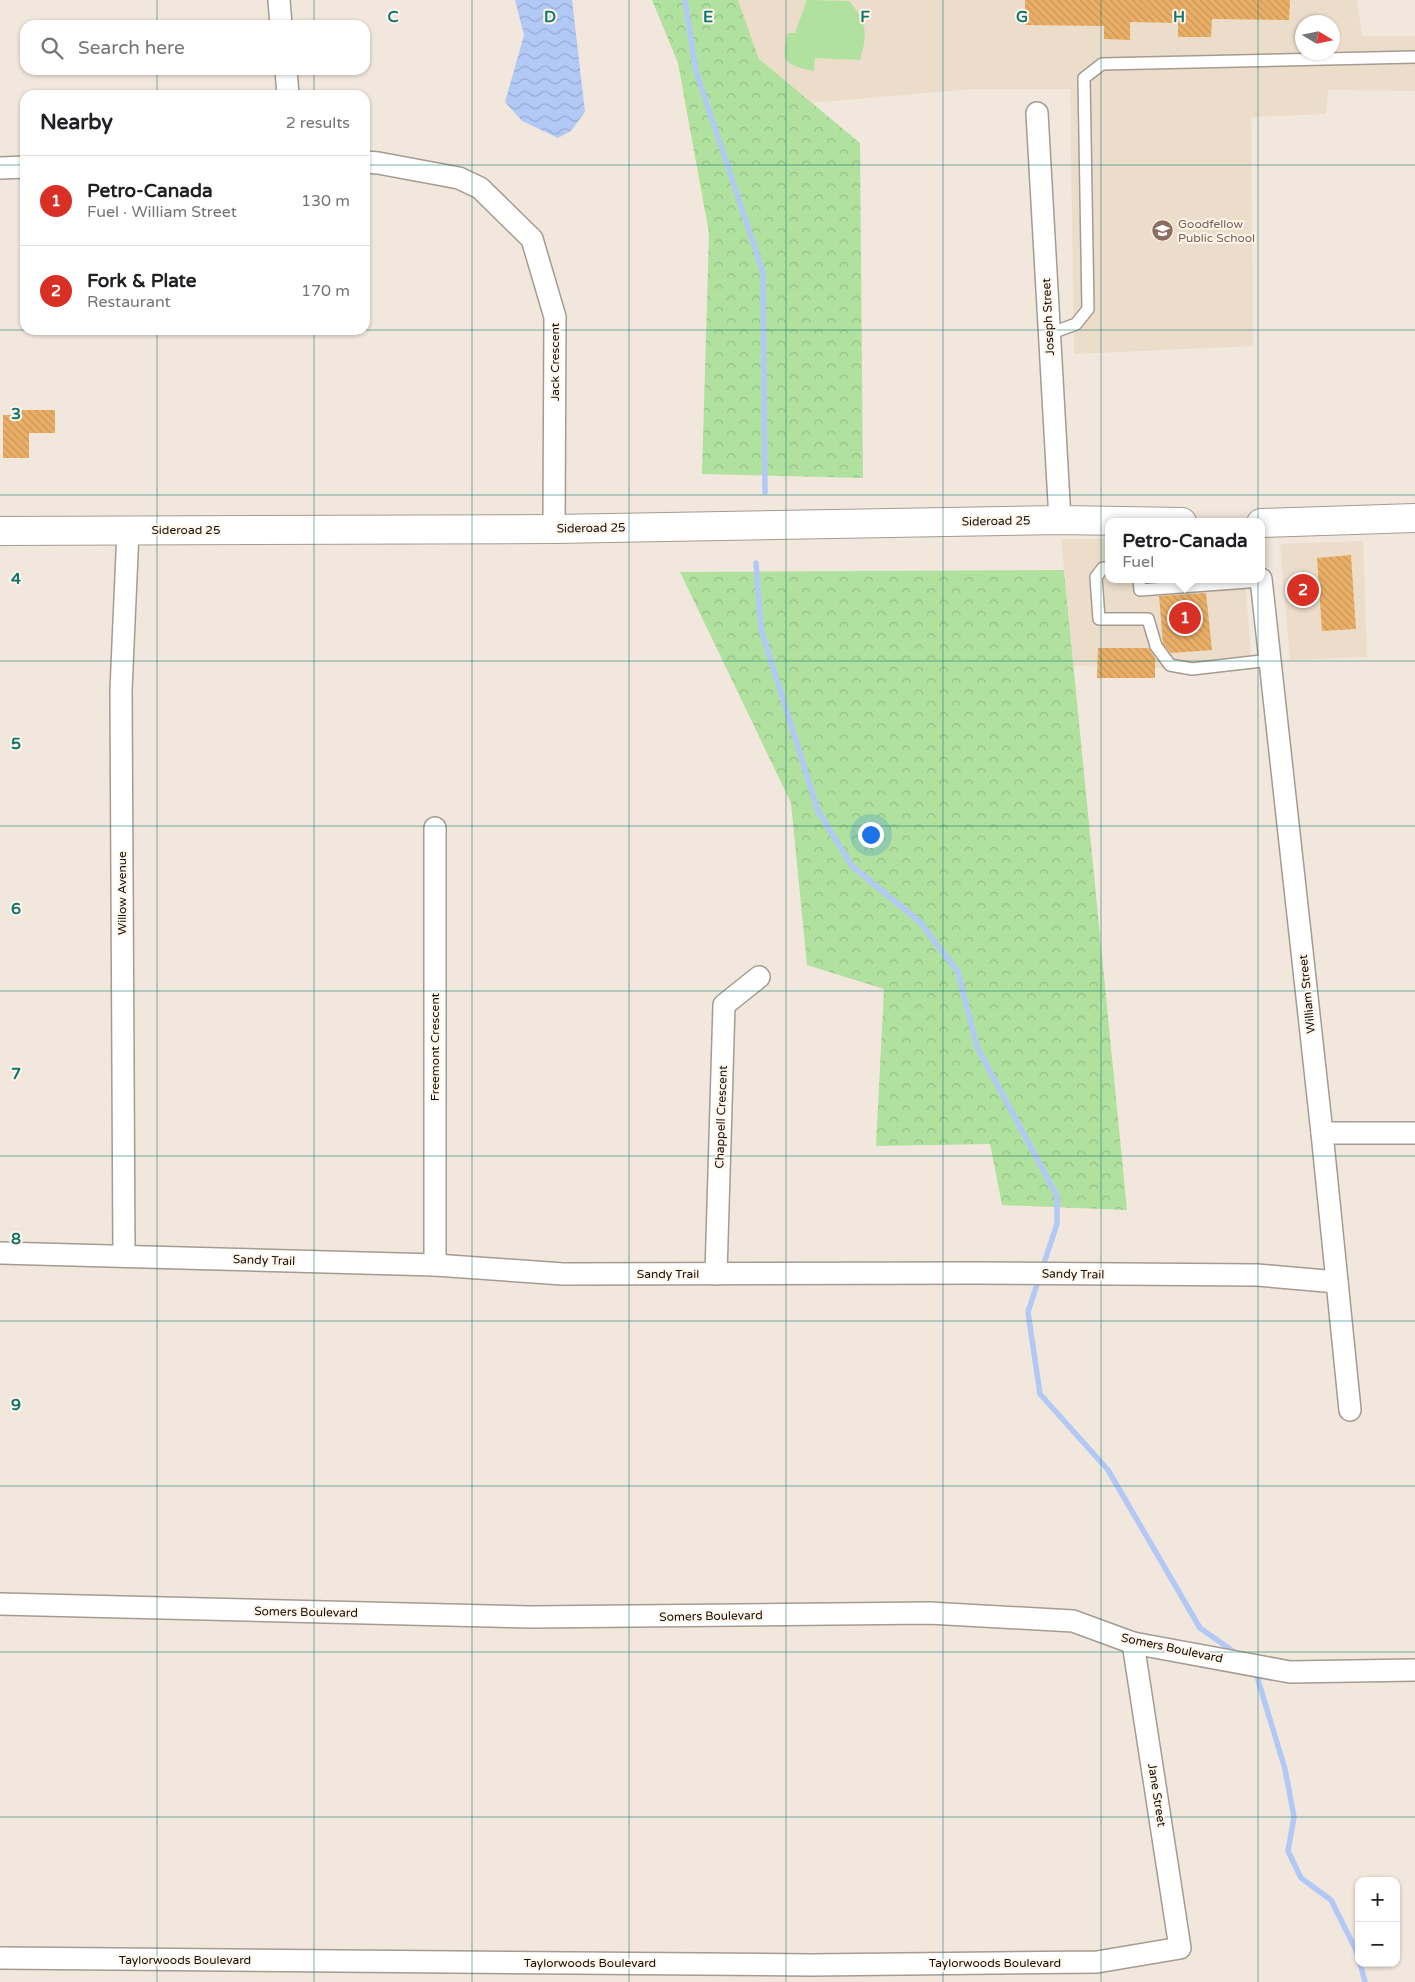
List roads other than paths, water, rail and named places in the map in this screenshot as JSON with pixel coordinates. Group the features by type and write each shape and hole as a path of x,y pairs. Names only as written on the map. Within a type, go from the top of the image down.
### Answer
{"main road":[{"path":"1265,522 1415,518"},
{"name":"Sideroad 25","path":"0,531 554,529 1105,521"}],"street":[{"path":"279,0 281,20"},
{"path":"286,75 288,90"},
{"name":"Joseph Street","path":"1037,113 1060,520"},
{"name":"Jack Crescent","path":"370,162 459,178 480,188 532,239 555,317 554,529"},
{"path":"0,168 20,167"},
{"name":"Willow Avenue","path":"124,1256 121,690 128,531"},
{"name":"William Street","path":"1261,583 1322,1133 1350,1410"},
{"name":"Freemont Crescent","path":"434,1265 435,828"},
{"name":"Chappell Crescent","path":"716,1274 724,1005 759,977"},
{"path":"1322,1133 1415,1133"},
{"name":"Sandy Trail","path":"0,1253 434,1265 563,1274 975,1273 1257,1275 1337,1282"},
{"name":"Somers Boulevard","path":"0,1604 532,1617 929,1613 1073,1621 1133,1643 1290,1672 1415,1670"},
{"name":"Jane Street","path":"1133,1643 1180,1948"},
{"name":"Taylorwoods Boulevard","path":"0,1958 812,1973 1097,1962 1180,1948"}],"lane":[{"path":"1049,334 1076,324 1088,309 1084,78 1102,64 1415,57"},
{"path":"1105,568 1096,577 1099,619 1148,619 1156,646 1170,665 1192,669 1270,660"},
{"path":"1139,583 1140,590 1213,583"}],"water":[{"path":"515,0 572,0 585,112 571,131 558,138 522,121 505,102 524,35"}],"waterway":[{"path":"685,0 696,71 763,272 765,492"},
{"path":"756,563 761,629 818,811 852,866 919,921 958,972 977,1047 1057,1196 1057,1224 1042,1269"},
{"path":"1039,1278 1028,1312 1040,1394 1108,1470 1200,1628 1237,1654"},
{"path":"1255,1670 1285,1769 1294,1817 1288,1851 1301,1878 1331,1900 1355,1948"},
{"path":"1361,1967 1365,1982"}],"place":[{"name":"Goodfellow Public School","path":"1162,231"},
{"name":"Fork & Plate","path":"1303,590"},
{"name":"Petro-Canada","path":"1185,618"}]}
